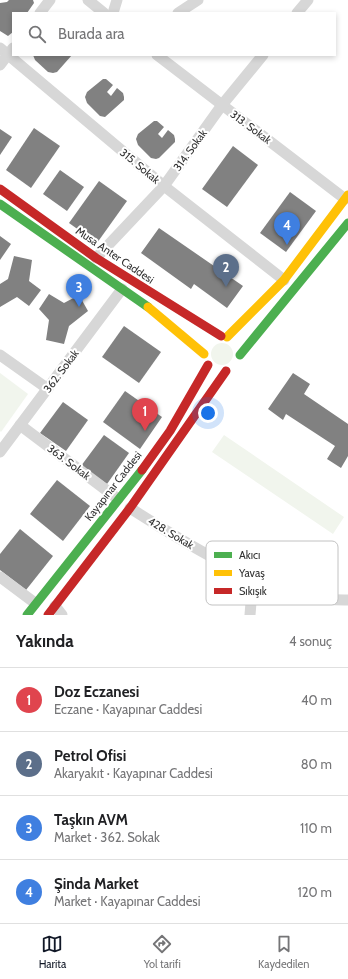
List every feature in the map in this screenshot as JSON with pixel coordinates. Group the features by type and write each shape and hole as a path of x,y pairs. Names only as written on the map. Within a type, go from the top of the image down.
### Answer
{"main road":[{"name":"Musa Anter Caddesi","path":"0,189 96,258 224,336"},
{"path":"204,354 209,342 224,336 284,280 347,197"},
{"path":"0,204 152,310 204,354 208,365 216,371 226,372"},
{"path":"55,612 226,372 236,366 240,355 348,223"},
{"path":"224,336 237,344 240,355"},
{"name":"Kayapınar Caddesi","path":"27,615 156,452 191,398 208,365"}],"street":[{"path":"41,12 50,0"},
{"path":"88,0 103,12"},
{"path":"114,12 116,0"},
{"path":"180,12 198,0"},
{"path":"298,12 308,0"},
{"path":"0,65 7,50"},
{"name":"315. Sokak","path":"14,56 164,186 284,280"},
{"name":"313. Sokak","path":"158,56 347,197"},
{"name":"314. Sokak","path":"96,258 164,186 222,105 262,56"},
{"name":"362. Sokak","path":"0,452 122,289"},
{"path":"0,355 48,389"},
{"name":"363. Sokak","path":"20,425 118,499"},
{"name":"428. Sokak","path":"130,508 186,543 206,553"},
{"path":"0,577 36,604"},
{"path":"250,615 251,605"}],"shaded area":[{"path":"222,343 230,346 233,354 230,362 222,365 214,362 211,354 214,346"},
{"path":"0,373 28,394 1,432 0,431"},
{"path":"224,435 344,517 333,534 212,452"}],"building":[{"path":"9,0 33,0 34,3 28,12 12,12 12,33 8,36 0,31 0,3 7,2"},
{"path":"33,56 71,56 57,72 53,73 48,72 35,60"},
{"path":"103,79 106,79 113,85 107,92 111,96 117,88 123,93 124,97 124,100 105,117 100,116 87,103 85,97 87,92"},
{"path":"154,121 157,121 164,127 158,134 162,138 168,130 174,135 175,139 175,142 159,158 156,159 151,158 138,145 136,139 138,134"},
{"path":"34,128 60,146 31,188 6,170"},
{"path":"0,129 12,137 0,155"},
{"path":"233,146 258,165 227,207 202,189"},
{"path":"60,170 84,187 67,211 43,194"},
{"path":"99,181 127,201 97,243 69,223"},
{"path":"290,192 316,211 286,252 260,233"},
{"path":"159,228 243,286 227,308 194,284 191,289 141,253"},
{"path":"0,236 11,244 0,260"},
{"path":"14,256 32,260 29,281 41,290 29,306 17,297 0,307 0,284 8,279"},
{"path":"49,294 64,303 79,295 88,311 69,326 64,344 46,340 49,320 39,309"},
{"path":"124,326 161,352 139,383 102,357"},
{"path":"293,373 310,384 304,394 348,424 348,456 341,468 327,459 335,446 286,414 283,420 268,409"},
{"path":"125,391 162,417 140,449 103,422"},
{"path":"63,402 88,420 66,451 40,433"},
{"path":"104,435 129,453 107,484 81,466"},
{"path":"57,480 90,506 63,541 30,514"},
{"path":"20,529 53,556 26,590 0,570 0,554"}],"traffic: fast":[{"path":"0,204 148,307"},
{"path":"240,355 348,223"},
{"path":"27,615 142,470"}],"traffic: slow":[{"path":"227,337 284,280 348,195"},
{"path":"148,307 204,354"}],"traffic: jam":[{"path":"0,189 96,258 221,336"},
{"path":"142,470 170,431 208,365"},
{"path":"48,615 130,508 226,371"}],"place":[{"name":"Şinda Market","path":"287,245"},
{"name":"Petrol Ofisi","path":"226,287"},
{"name":"Taşkın AVM","path":"79,307"},
{"name":"Doz Eczanesi","path":"145,431"}]}
